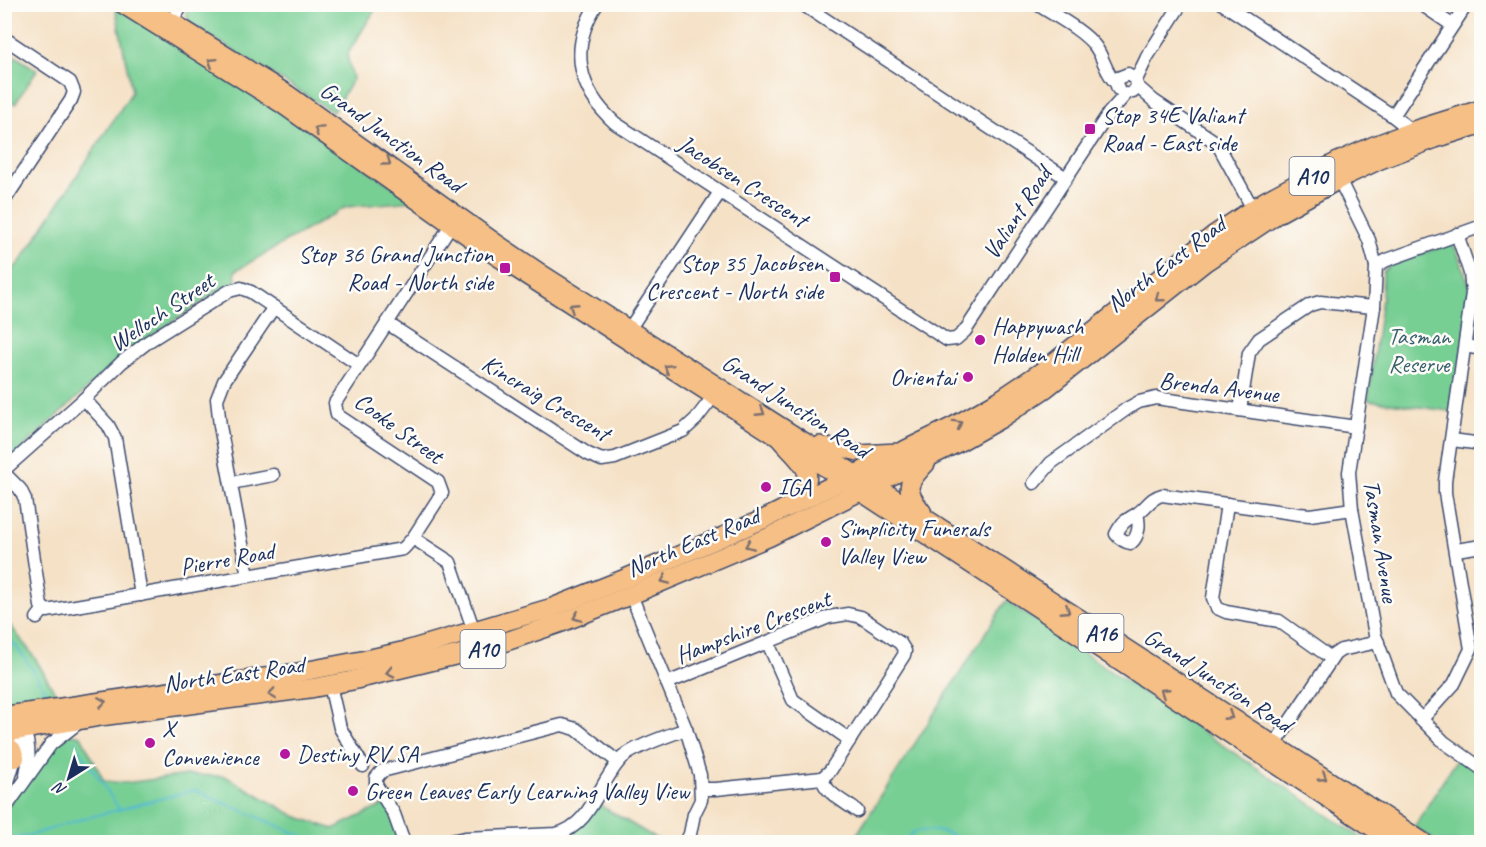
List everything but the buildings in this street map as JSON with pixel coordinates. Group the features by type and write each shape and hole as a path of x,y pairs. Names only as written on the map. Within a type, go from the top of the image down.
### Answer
{"highway":[{"name":"North East Road","path":"4,732 330,685 424,664 490,647 563,622 769,537 819,511 906,450 975,414 1047,368 1192,252 1252,209 1339,161 1412,131 1482,108"},
{"name":"North East Road","path":"4,718 44,710 309,671 408,650 551,608 792,506 933,456 1000,419 1046,388 1205,262 1277,214 1339,179 1404,150 1482,124"},
{"path":"1404,150 1412,131 1426,136 1444,136"},
{"path":"1242,236 1250,223 1252,209 1277,214"},
{"path":"781,440 805,467 807,474 807,484 792,506"},
{"path":"923,525 912,500 909,485 914,475 933,456"},
{"name":"Grand Junction Road","path":"858,483 1270,752 1423,843"},
{"path":"819,511 861,508 923,525"},
{"path":"605,587 618,588 631,595 640,572"},
{"path":"309,671 322,676 330,685 343,664"},
{"path":"4,718 24,729 44,710"},
{"name":"Grand Junction Road","path":"1270,752 1395,843"}],"main road":[{"name":"Grand Junction Road","path":"120,4 168,26 263,85 356,156 455,220 515,255 626,333 717,391 802,438 858,483"},
{"name":"Grand Junction Road","path":"145,4 168,26"},
{"name":"Grand Junction Road","path":"284,99 344,131 455,220"},
{"path":"344,131 356,156"},
{"name":"Grand Junction Road","path":"717,391 781,440 858,483"},
{"path":"802,438 832,448 858,453 906,450"}],"street":[{"path":"168,26 183,4"},
{"name":"Jacobsen Crescent","path":"597,4 585,24 580,46 582,75 591,96 605,114 615,123 937,334 947,340 960,336"},
{"path":"802,4 1066,178"},
{"path":"1037,4 1089,39 1099,51 1110,77 1127,84 1216,143 1252,209"},
{"name":"Valiant Road","path":"960,336 1181,4"},
{"path":"1222,4 1393,116 1412,131"},
{"path":"1421,4 1452,25"},
{"path":"1393,116 1467,4"},
{"path":"4,38 70,82 74,92 4,201"},
{"name":"Tasman Avenue","path":"1339,179 1369,240 1376,266 1374,307 1349,472 1352,509 1378,642 1396,693 1444,742 1482,769"},
{"path":"626,333 720,192"},
{"name":"Cooke Street","path":"413,538 442,492 438,482 337,415 335,403 455,220"},
{"path":"1376,266 1482,226"},
{"path":"1421,720 1454,684 1476,642 1445,493 1472,293 1470,273 1457,234"},
{"name":"Welloch Street","path":"4,472 122,362 149,341 229,291 241,288 251,292 359,365"},
{"path":"1240,410 1249,352 1259,339 1310,305 1320,302 1374,307"},
{"path":"248,576 217,399 224,381 274,307"},
{"name":"Kincraig Crescent","path":"387,323 588,454 602,460 615,458 683,431 696,419 717,391"},
{"path":"1465,346 1482,349"},
{"name":"Brenda Avenue","path":"1034,483 1051,463 1139,402 1156,398 1356,427"},
{"path":"84,399 108,425 115,438 141,595"},
{"path":"1452,440 1482,444"},
{"name":"Pierre Road","path":"4,472 20,489 25,499 41,606 40,613 403,549 413,538"},
{"path":"231,483 273,475"},
{"path":"1137,514 1149,501 1162,495 1310,515 1352,509"},
{"path":"1227,504 1213,598 1217,608 1226,612 1279,621 1331,658"},
{"path":"413,538 450,562 474,631"},
{"path":"1456,550 1482,546"},
{"path":"631,595 698,764 702,789 700,805 694,813 686,843"},
{"name":"Hampshire Crescent","path":"667,683 830,617 848,614 866,620 902,645 905,651 902,661 830,771 822,778"},
{"path":"1270,752 1331,658 1341,650 1378,642"},
{"path":"768,643 793,700 850,740"},
{"path":"330,685 340,728 363,766"},
{"path":"4,810 51,744 82,720"},
{"path":"404,843 394,814 376,785 376,778 382,771 562,725 576,729 618,762"},
{"path":"22,784 28,766 24,729"},
{"path":"4,795 10,751 24,729"},
{"path":"446,843 465,838 556,834 569,829 584,815 618,762 631,752 686,729"},
{"path":"702,789 822,778 829,790 857,811"}],"green space":[{"path":"190,4 378,5 347,55 353,79 333,112 189,23 186,12"},
{"path":"115,6 251,92 414,201 346,207 235,271 236,282 226,286 128,351 5,464 5,277 20,262 132,92"},
{"path":"4,49 37,70 15,104 5,97"},
{"name":"Tasman Reserve","path":"1451,243 1457,251 1472,293 1456,412 1368,400 1382,298 1383,272 1389,266"},
{"path":"1006,601 1368,842 852,842"},
{"path":"4,617 35,658 60,701 5,709"},
{"path":"64,732 81,736 104,781 125,783 187,775 225,776 295,816 333,829 388,803 404,842 5,842 5,810"},
{"path":"1460,754 1481,768 1481,842 1437,842 1414,827"},
{"path":"593,801 662,842 446,842 556,834"}],"waterway":[{"path":"4,634 24,657 51,701"},
{"path":"74,741 120,810"},
{"path":"4,841 194,790 316,842"},
{"path":"905,842 913,832 926,831 946,833 962,842"},
{"path":"1470,842 1482,841"}],"place":[{"name":"Stop 34E Valiant Road - East side","path":"1090,129"},
{"name":"Stop 36 Grand Junction Road - North side","path":"505,268"},
{"name":"Stop 35 Jacobsen Crescent - North side","path":"835,277"},
{"name":"Happywash Holden Hill","path":"980,340"},
{"name":"Orientai","path":"968,377"},
{"name":"IGA","path":"766,487"},
{"name":"Simplicity Funerals Valley View","path":"826,542"},
{"name":"X Convenience","path":"150,743"},
{"name":"Destiny RV SA","path":"285,754"},
{"name":"Green Leaves Early Learning Valley View","path":"353,791"}]}
